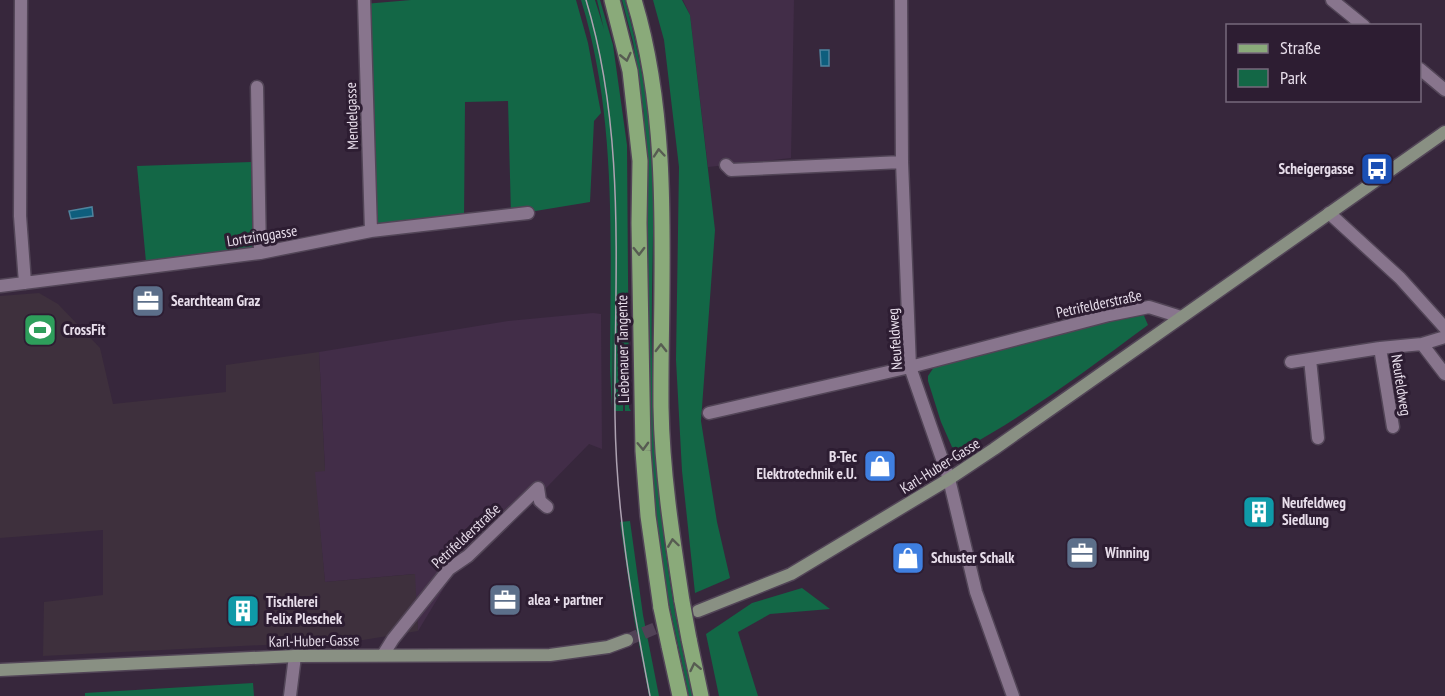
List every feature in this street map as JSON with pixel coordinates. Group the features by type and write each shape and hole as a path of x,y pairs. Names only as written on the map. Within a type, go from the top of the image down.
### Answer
{"main road":[{"name":"Liebenauer Tangente","path":"612,0 630,71 639,149 643,451 648,516 661,608 680,696"},
{"path":"634,0 652,84 660,161 662,409 666,497 682,601 701,696"},
{"path":"1181,317 1445,132"},
{"name":"Karl-Huber-Gasse","path":"698,611 790,574 949,478 1181,317"},
{"name":"Karl-Huber-Gasse","path":"0,670 295,656 550,655 608,647 627,639"}],"street":[{"path":"21,0 20,216 25,283"},
{"name":"Mendelgasse","path":"364,0 372,231"},
{"name":"Neufeldweg","path":"901,0 902,162 910,368 949,478 976,592 1013,696"},
{"path":"1332,0 1362,24"},
{"path":"1421,71 1445,90"},
{"path":"257,87 260,253"},
{"path":"726,165 731,170 902,162"},
{"name":"Lortzinggasse","path":"0,286 260,253 372,231 528,213"},
{"path":"1329,213 1400,278 1445,328"},
{"name":"Petrifelderstraße","path":"709,414 910,368 1061,327 1149,307 1181,317"},
{"path":"1291,362 1422,344 1445,337"},
{"path":"1422,344 1445,374"},
{"name":"Neufeldweg","path":"1380,348 1393,427"},
{"path":"1310,359 1318,438"},
{"name":"Petrifelderstraße","path":"383,656 393,639 449,569 468,556 538,488 540,501 547,507"},
{"path":"290,696 295,656"}],"shaded area":[{"path":"683,0 794,0 791,158 708,167 690,15"},
{"path":"39,293 58,304 100,348 113,404 226,392 226,365 319,352 325,471 315,472 325,582 415,574 418,631 363,640 43,656 44,602 103,595 103,530 0,538 0,296"},
{"path":"601,314 602,449 589,444 510,525 450,578 418,631 414,574 325,582 314,471 325,470 319,352 508,321"}],"green space":[{"path":"411,0 576,0 588,43 601,113 594,121 590,202 511,215 508,101 465,102 464,220 371,231 364,4"},
{"path":"581,0 595,0 604,29 597,0 600,0 613,45 627,145 629,408 631,411 625,411 624,363 623,411 614,411 613,323 612,409 611,231 606,137 593,45"},
{"path":"622,0 625,0 635,42 648,112 653,173 653,401 658,486 675,612 693,696 689,696 664,580 655,510 647,360 648,235 644,114 633,42"},
{"path":"653,0 682,0 690,15 715,230 701,421 717,522 730,578 695,593 682,471 676,360 679,167 664,40"},
{"path":"251,162 255,238 251,249 146,262 137,166"},
{"path":"1142,311 1148,325 1080,375 1010,422 962,450 952,447 928,381 928,376 934,367"},
{"path":"630,521 643,615 659,696 649,696 634,618 620,522"},
{"path":"802,588 830,609 770,614 738,632 758,696 719,696 706,634 752,603"},
{"path":"253,683 254,696 85,696 85,693"}],"water":[{"path":"820,50 829,50 829,66 821,66"},
{"path":"92,207 93,216 71,219 69,211"}],"tunnel":[{"path":"627,640 692,613"}],"tram line":[{"path":"586,0 599,51 608,102 613,154 616,206 615,416 618,487 631,592 650,696"}],"place":[{"name":"Scheigergasse","path":"1377,169"},
{"name":"Searchteam Graz","path":"148,301"},
{"name":"CrossFit","path":"40,330"},
{"name":"B-Tec Elektrotechnik e.U.","path":"880,466"},
{"name":"Neufeldweg Siedlung","path":"1259,512"},
{"name":"Winning","path":"1082,553"},
{"name":"Schuster Schalk","path":"908,558"},
{"name":"alea + partner","path":"505,600"},
{"name":"Tischlerei Felix Pleschek","path":"243,611"}]}
